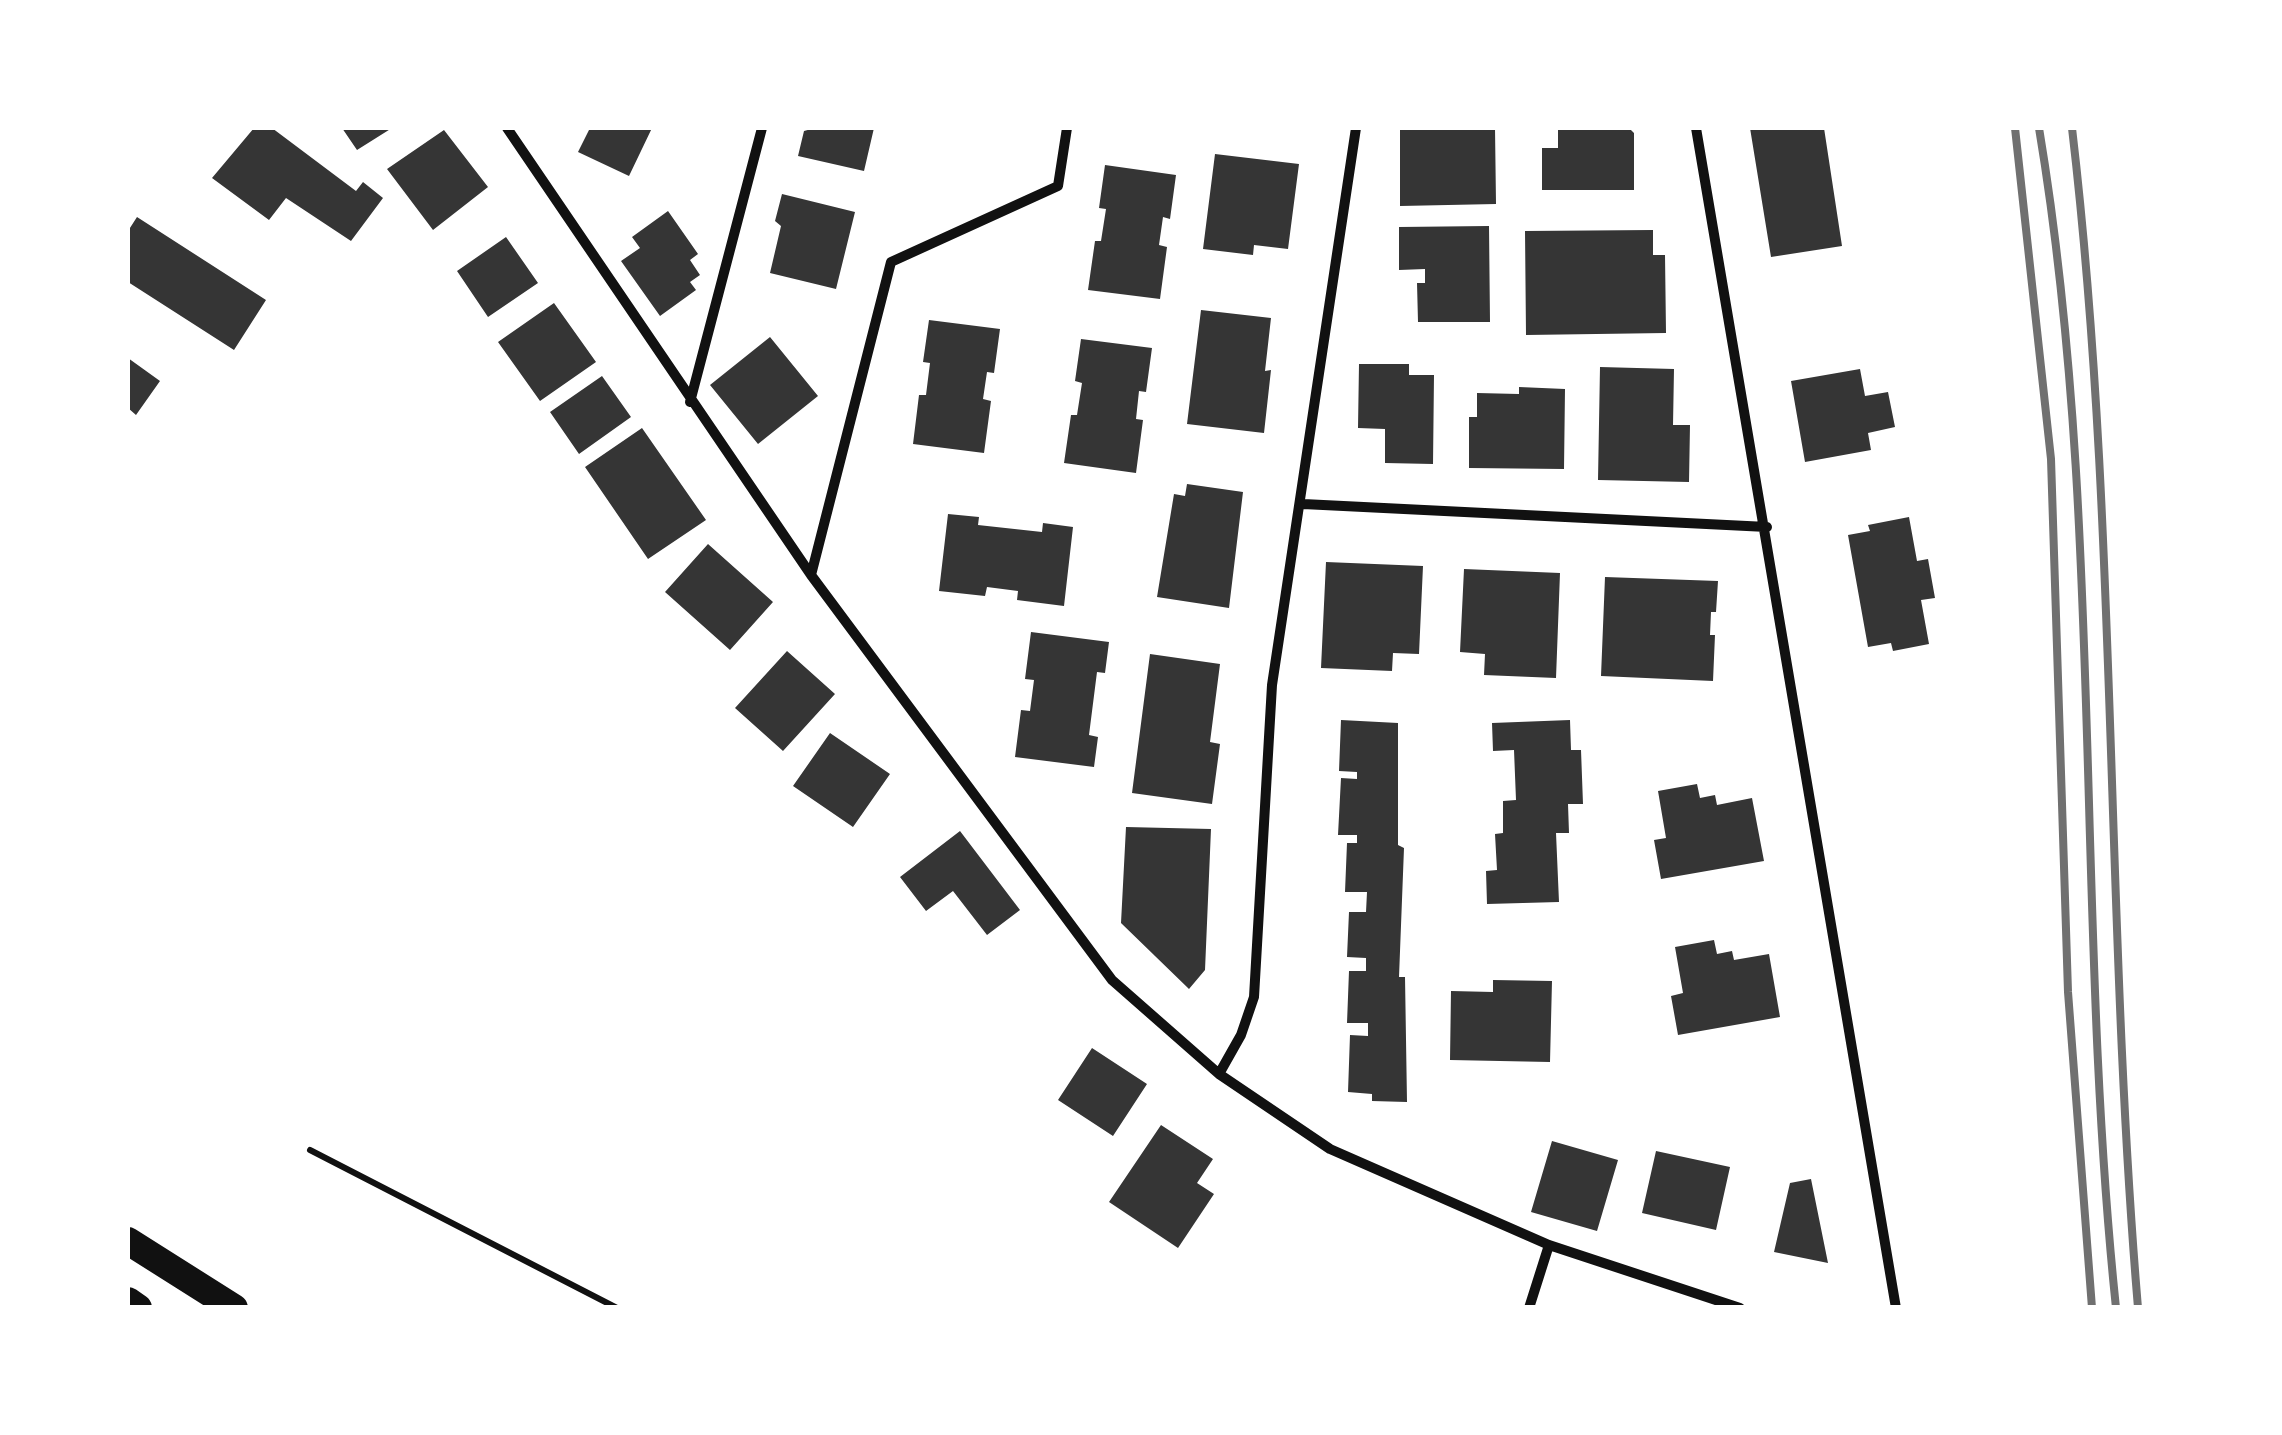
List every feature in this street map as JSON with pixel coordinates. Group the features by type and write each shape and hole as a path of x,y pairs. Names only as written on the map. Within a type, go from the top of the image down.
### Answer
{"highway":[{"path":"128,1240 234,1308"},
{"path":"128,1301 138,1308"}],"street":[{"path":"507,128 810,575 1112,980 1219,1074 1330,1149 1549,1245 1740,1308"},
{"path":"690,402 762,128"},
{"path":"810,575 892,262 1058,186 1067,128"},
{"path":"1219,1074 1254,997 1267,734 1356,128"},
{"path":"1696,128 1767,527 1793,709 1896,1308"},
{"path":"1303,504 1767,527"},
{"path":"1529,1308 1549,1245"}],"path":[{"path":"310,1150 617,1308"}],"building":[{"path":"254,128 272,128 356,191 363,182 383,198 351,241 286,198 269,220 212,178"},
{"path":"342,128 392,128 357,150"},
{"path":"590,128 652,128 629,176 578,152"},
{"path":"874,128 864,171 798,156 804,131"},
{"path":"1400,128 1495,128 1496,204 1400,206"},
{"path":"1558,128 1629,128 1634,133 1634,190 1542,190 1542,148 1558,148"},
{"path":"1750,128 1824,128 1842,246 1771,257"},
{"path":"444,130 488,187 433,230 387,169"},
{"path":"1215,154 1299,164 1288,249 1254,245 1253,255 1203,249"},
{"path":"1105,165 1176,175 1170,219 1163,217 1159,245 1167,247 1160,299 1088,290 1095,241 1101,241 1106,209 1099,208"},
{"path":"782,194 855,212 836,289 770,273 781,226 775,221"},
{"path":"668,211 698,254 690,260 700,275 690,282 696,290 660,316 621,261 640,248 632,237"},
{"path":"137,217 266,300 234,350 128,282 128,231"},
{"path":"1489,226 1490,322 1418,322 1417,283 1425,283 1425,269 1399,270 1399,227"},
{"path":"1653,230 1653,255 1665,255 1666,333 1526,335 1525,231"},
{"path":"506,237 538,283 488,317 457,271"},
{"path":"554,303 596,362 540,401 498,342"},
{"path":"1201,310 1271,318 1265,371 1271,370 1264,433 1187,424"},
{"path":"929,320 1000,329 994,373 987,372 983,399 991,401 984,453 913,444 919,395 926,395 930,363 923,362"},
{"path":"770,337 818,396 758,444 710,385"},
{"path":"1081,339 1152,348 1146,392 1139,391 1136,419 1143,420 1136,473 1064,463 1071,415 1077,415 1082,383 1075,381"},
{"path":"128,358 160,381 136,415 128,408"},
{"path":"1359,364 1409,364 1409,375 1434,375 1433,464 1385,463 1385,429 1358,428"},
{"path":"1600,367 1674,369 1673,425 1690,425 1689,482 1598,480"},
{"path":"1860,369 1865,396 1888,392 1895,427 1868,433 1871,450 1805,462 1791,381"},
{"path":"602,376 631,417 579,454 550,412"},
{"path":"1519,387 1565,389 1564,469 1469,468 1469,417 1477,417 1477,393 1519,394"},
{"path":"642,428 706,520 648,559 585,467"},
{"path":"1187,484 1243,492 1229,608 1157,597 1174,494 1185,496"},
{"path":"948,514 979,517 978,525 1042,532 1043,523 1073,527 1064,606 1017,600 1018,591 987,587 985,596 939,591"},
{"path":"1909,517 1917,561 1928,559 1935,598 1921,600 1929,644 1893,651 1891,643 1868,647 1848,535 1870,531 1868,525"},
{"path":"708,544 773,602 730,650 665,592"},
{"path":"1326,562 1423,566 1419,654 1393,653 1392,671 1321,668"},
{"path":"1464,569 1560,573 1556,678 1484,675 1485,654 1460,652"},
{"path":"1605,577 1718,581 1716,612 1711,612 1710,635 1715,635 1713,681 1601,676"},
{"path":"1031,632 1109,642 1105,673 1097,672 1089,735 1098,737 1094,767 1015,757 1021,710 1030,711 1034,680 1025,679"},
{"path":"787,651 835,694 783,751 735,708"},
{"path":"1150,654 1220,664 1210,742 1220,744 1212,804 1132,793"},
{"path":"1341,720 1398,723 1398,845 1404,848 1399,977 1405,977 1407,1102 1372,1101 1372,1094 1348,1092 1350,1035 1368,1036 1368,1023 1347,1023 1349,971 1366,971 1366,958 1347,957 1349,912 1366,912 1367,892 1345,892 1347,843 1357,843 1357,835 1338,835 1341,778 1357,779 1357,772 1339,771"},
{"path":"1570,720 1571,750 1581,750 1583,804 1568,804 1569,833 1556,833 1559,902 1487,904 1486,871 1497,870 1495,834 1503,833 1503,801 1516,800 1514,750 1493,751 1492,723"},
{"path":"830,733 890,774 853,827 793,786"},
{"path":"1697,784 1700,798 1715,795 1717,805 1752,798 1764,861 1661,879 1654,840 1666,838 1658,791"},
{"path":"1126,827 1211,829 1205,970 1189,989 1121,923"},
{"path":"960,831 1020,910 987,935 953,891 926,911 900,877"},
{"path":"1714,940 1717,954 1732,951 1734,960 1769,954 1780,1017 1678,1035 1671,996 1683,993 1675,947"},
{"path":"1493,980 1552,981 1550,1062 1450,1060 1451,991 1493,992"},
{"path":"1092,1048 1147,1084 1113,1136 1058,1100"},
{"path":"1161,1125 1213,1159 1197,1183 1214,1194 1178,1248 1109,1202"},
{"path":"1552,1141 1618,1160 1597,1231 1531,1212"},
{"path":"1656,1151 1730,1167 1716,1230 1642,1213"},
{"path":"1811,1179 1828,1263 1774,1252 1790,1183"}],"railway":[{"path":"2015,128 2051,459 2068,992 2092,1308"},
{"path":"2039,128 2059,274 2073,421 2096,1013 2116,1308"},
{"path":"2072,128 2097,422 2120,1013 2138,1308"}]}
